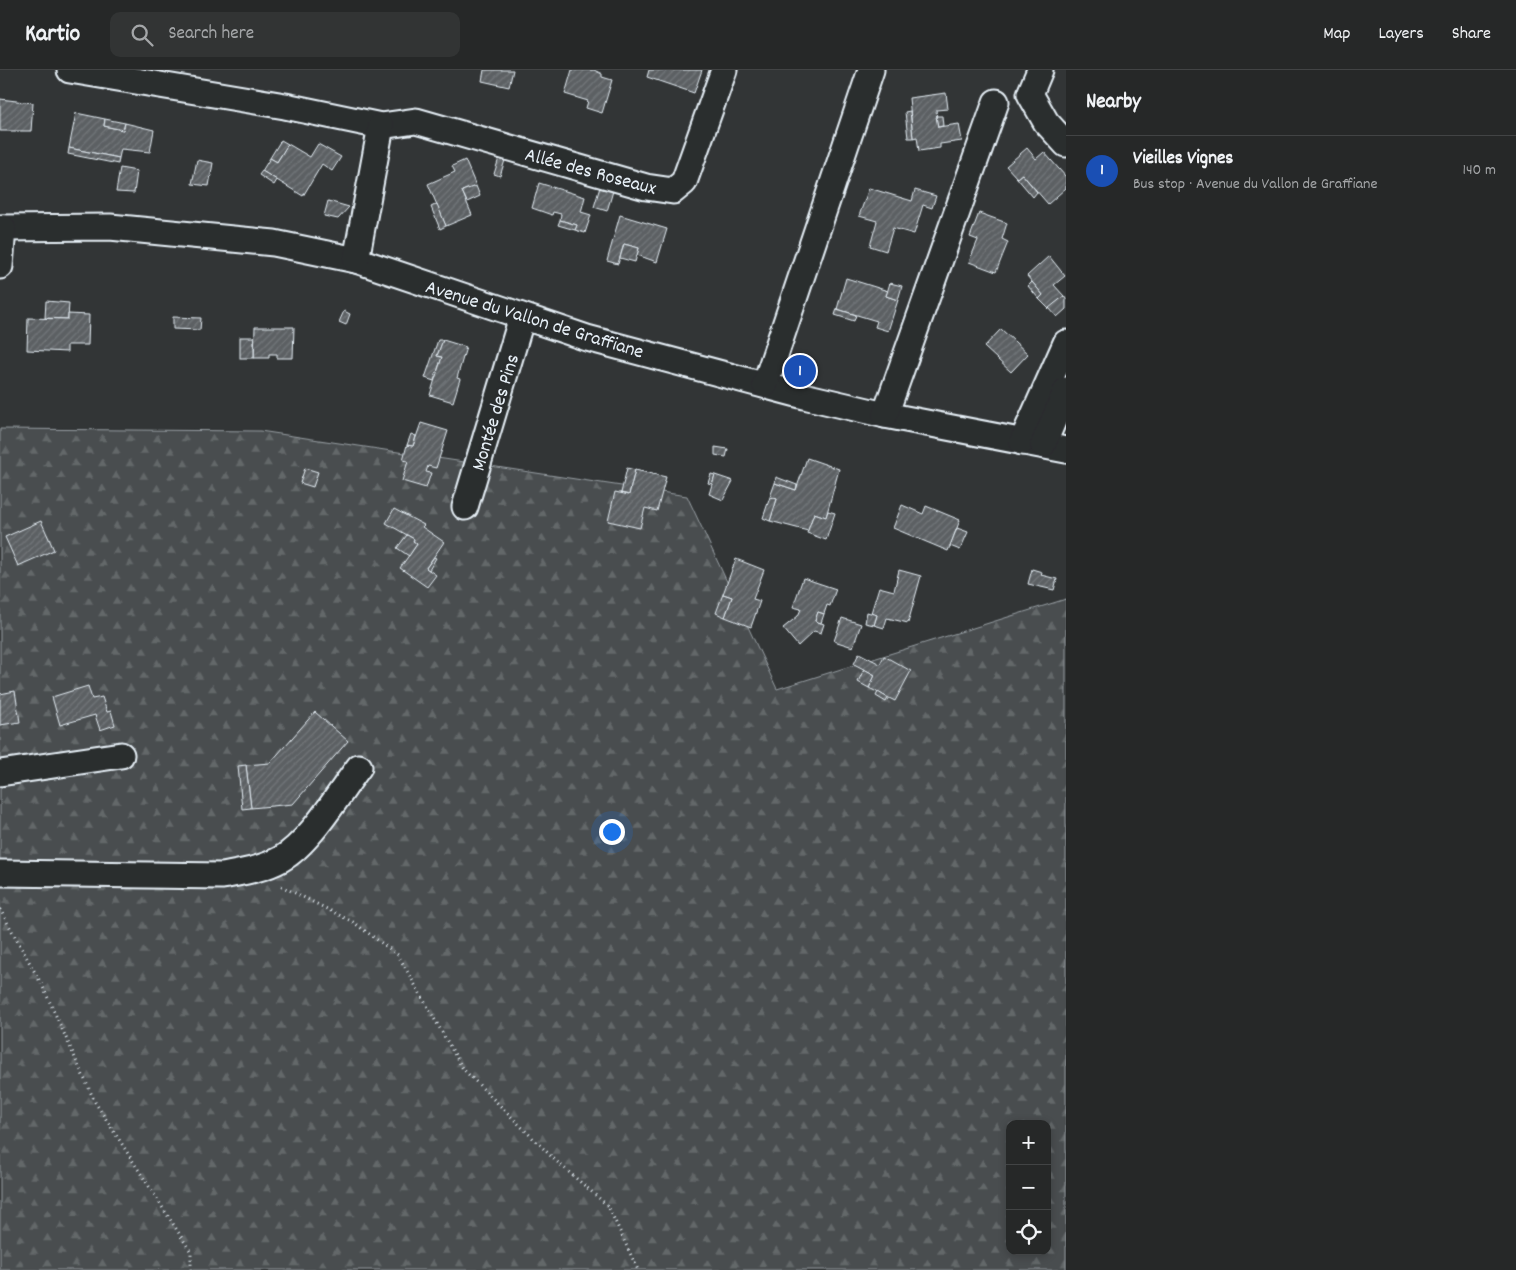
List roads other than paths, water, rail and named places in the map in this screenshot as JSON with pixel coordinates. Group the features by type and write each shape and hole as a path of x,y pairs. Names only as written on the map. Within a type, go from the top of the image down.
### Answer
{"street":[{"name":"Allée des Roseaux","path":"70,70 285,106 381,126 416,121 646,187 673,191 684,182 724,70"},
{"path":"765,385 871,70"},
{"path":"1040,70 1030,94 1046,122 1066,144"},
{"path":"885,415 996,102"},
{"path":"356,260 381,126"},
{"name":"Avenue du Vallon de Graffiane","path":"2,228 110,227 170,231 274,243 356,260 522,318 587,338 885,415 1044,446"},
{"path":"0,266 2,228"},
{"name":"Montée des Pins","path":"465,508 522,318"},
{"path":"1044,446 1066,344"},
{"path":"1044,446 1066,390"},
{"path":"0,773 121,755"},
{"path":"0,873 222,876 249,870 282,859 303,842 359,767"}],"place":[{"name":"Vieilles Vignes","path":"800,371"}]}
